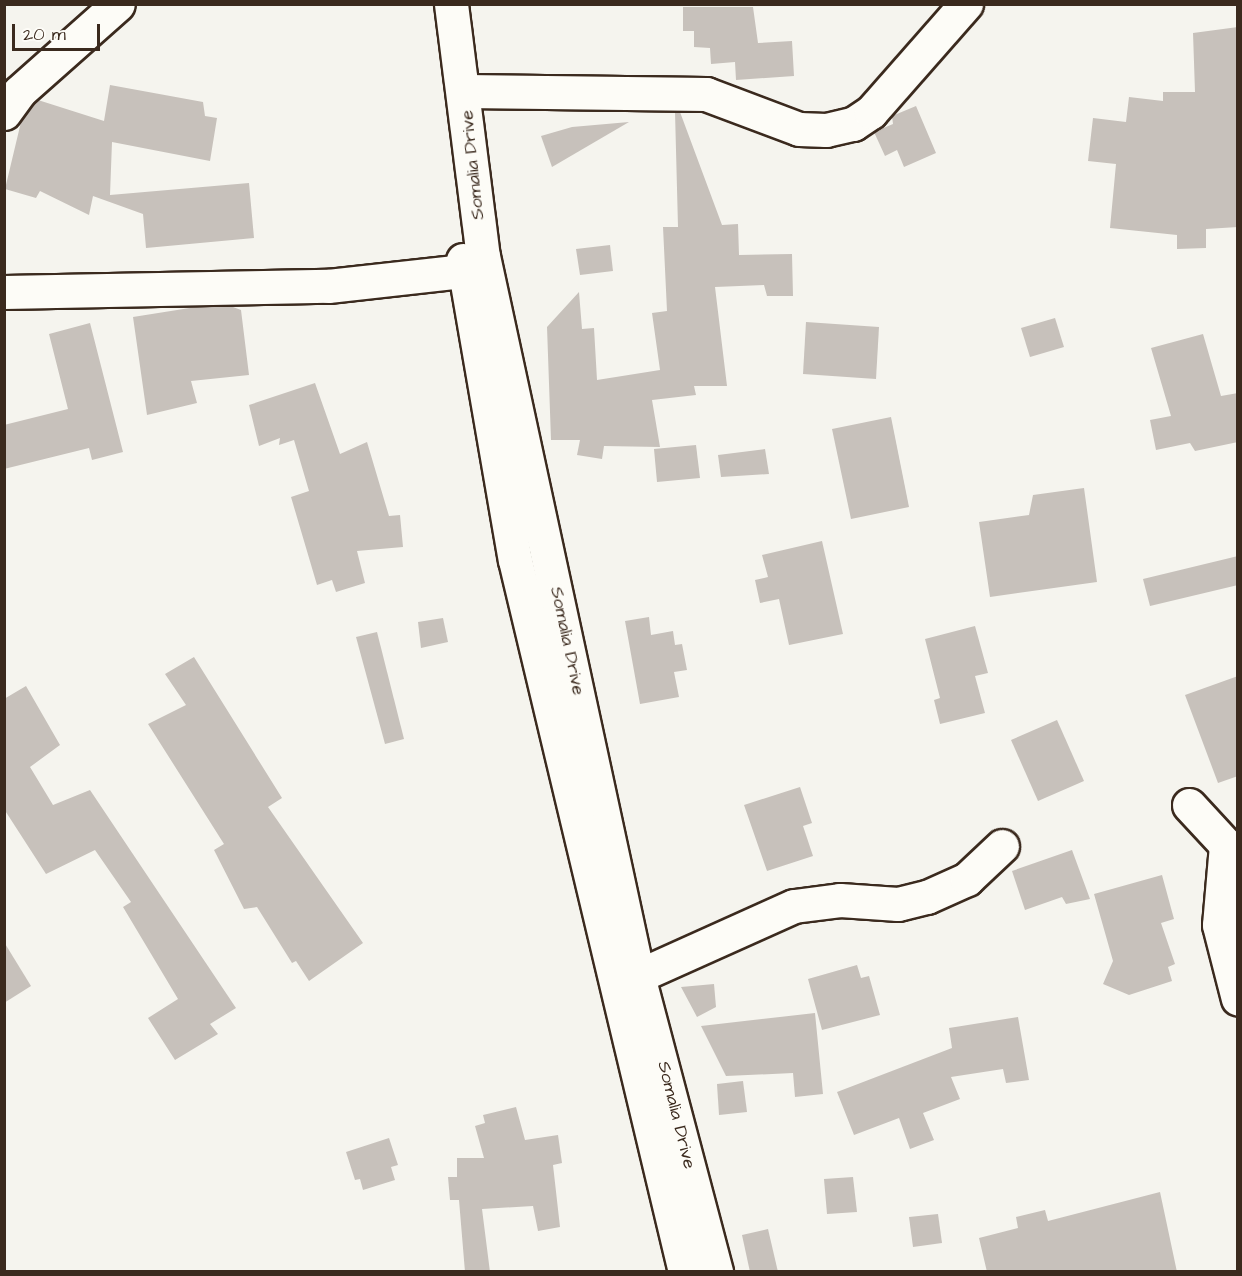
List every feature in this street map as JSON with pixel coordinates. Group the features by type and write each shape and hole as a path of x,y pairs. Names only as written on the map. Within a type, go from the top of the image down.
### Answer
{"main road":[{"path":"4,113 19,92 118,4"},
{"name":"Somalia Drive","path":"433,4 464,272 515,560 685,1272"},
{"name":"Somalia Drive","path":"451,4 465,91 483,256 638,976 716,1272"},
{"path":"465,91 706,94 799,129 826,130 853,124 871,112 966,4"},
{"path":"4,292 328,286 464,272"},
{"path":"1189,805 1226,844 1219,925 1238,999"},
{"path":"638,976 794,906 840,900 898,904 927,897 966,879 1002,846"}],"building":[{"path":"683,7 753,7 758,43 792,41 794,76 736,80 735,62 711,64 710,48 694,47 694,31 683,31"},
{"path":"1238,27 1238,227 1206,229 1206,248 1177,249 1177,235 1110,228 1116,164 1088,161 1093,118 1126,122 1129,97 1163,101 1163,92 1195,92 1193,33"},
{"path":"110,85 203,102 205,116 217,118 210,161 112,142 110,195 249,183 254,238 146,248 143,214 93,196 89,215 40,191 36,198 5,189 21,122 38,100 104,121"},
{"path":"916,106 936,153 904,167 897,150 885,156 874,132 893,124 892,116"},
{"path":"675,112 680,112 722,225 738,224 739,255 792,254 793,296 767,296 764,285 715,287 727,386 694,386 696,395 652,400 660,447 604,446 602,459 577,455 580,440 551,440 547,327 579,292 582,329 594,328 597,380 660,370 652,313 667,311 663,227 678,227"},
{"path":"629,122 552,167 541,136 572,127"},
{"path":"610,245 613,271 580,275 576,249"},
{"path":"196,307 233,307 241,310 249,375 191,381 197,403 147,415 133,317"},
{"path":"1055,318 1064,347 1030,357 1021,328"},
{"path":"806,322 879,327 876,379 803,374"},
{"path":"90,323 123,452 92,460 89,448 4,469 4,425 68,409 49,334"},
{"path":"1203,334 1221,396 1238,393 1238,442 1195,451 1190,443 1156,450 1150,420 1171,416 1151,348"},
{"path":"315,383 340,454 367,442 389,516 400,515 403,547 357,551 365,583 336,592 332,580 317,585 291,497 309,491 294,440 279,445 280,438 259,446 249,405"},
{"path":"891,417 909,507 851,519 832,429"},
{"path":"696,445 700,478 657,482 654,449"},
{"path":"765,449 769,474 721,477 718,455"},
{"path":"1084,488 1097,582 990,597 979,522 1029,515 1033,495"},
{"path":"822,541 843,634 789,645 779,599 760,603 755,580 768,577 762,555"},
{"path":"1238,556 1238,585 1150,606 1143,579"},
{"path":"649,617 651,635 673,631 675,645 682,644 687,670 674,672 679,697 640,704 625,621"},
{"path":"443,618 448,642 421,648 418,622"},
{"path":"975,626 988,673 975,676 985,713 940,724 934,700 940,698 925,639"},
{"path":"377,632 404,739 385,744 356,637"},
{"path":"194,657 282,798 268,807 363,943 309,981 296,961 292,963 257,907 244,909 214,850 224,844 148,724 186,705 165,674"},
{"path":"1238,676 1238,776 1218,783 1185,695"},
{"path":"26,686 60,745 30,767 53,805 90,790 236,1008 210,1024 218,1034 175,1060 148,1018 178,999 123,907 131,902 95,850 46,874 4,809 4,699"},
{"path":"1057,720 1084,781 1038,801 1011,740"},
{"path":"800,787 812,823 803,826 813,856 767,871 744,805"},
{"path":"1072,850 1090,899 1066,904 1062,897 1025,910 1012,871"},
{"path":"1162,875 1174,919 1161,923 1175,964 1168,967 1172,981 1129,995 1103,984 1113,961 1094,894"},
{"path":"4,942 31,986 4,1003"},
{"path":"857,965 861,978 869,976 880,1015 822,1030 808,979"},
{"path":"714,984 716,1007 697,1017 681,987"},
{"path":"815,1013 823,1094 795,1097 793,1073 726,1076 701,1026"},
{"path":"1018,1017 1029,1080 1006,1083 1003,1069 951,1077 960,1099 923,1113 934,1140 910,1149 899,1118 854,1135 837,1092 952,1048 949,1028"},
{"path":"743,1081 747,1112 719,1115 717,1084"},
{"path":"516,1107 525,1140 558,1135 562,1163 553,1165 560,1227 538,1231 533,1206 482,1209 490,1272 465,1272 459,1200 450,1200 448,1177 457,1177 457,1158 484,1158 475,1126 485,1123 483,1115"},
{"path":"389,1138 398,1165 391,1167 395,1180 363,1190 360,1179 355,1180 346,1152"},
{"path":"853,1177 857,1212 827,1214 824,1179"},
{"path":"1160,1192 1177,1272 987,1272 979,1238 1018,1228 1016,1217 1045,1210 1048,1221"},
{"path":"938,1214 942,1243 913,1247 909,1217"},
{"path":"768,1229 778,1272 750,1272 742,1235"}]}
